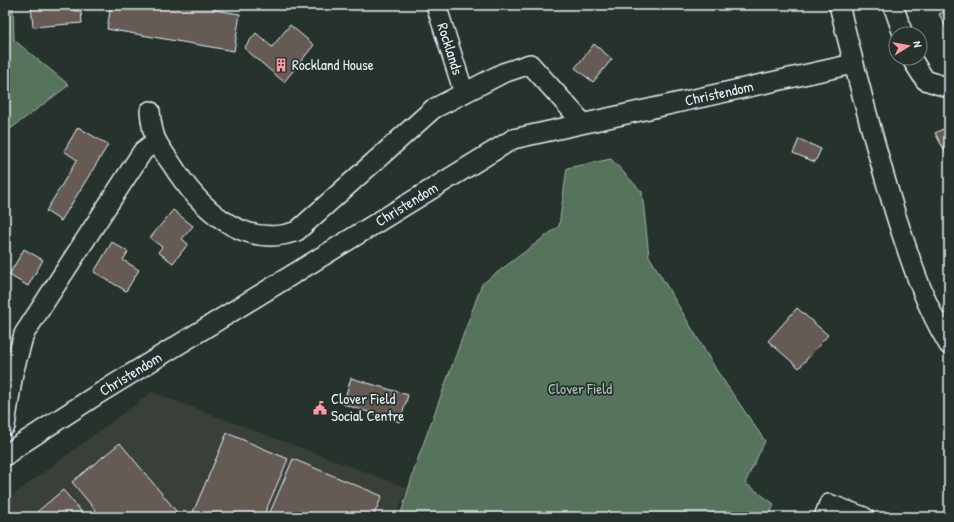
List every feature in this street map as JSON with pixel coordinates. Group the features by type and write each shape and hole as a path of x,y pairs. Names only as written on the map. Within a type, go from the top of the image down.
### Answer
{"street":[{"name":"Rocklands","path":"436,5 464,93"},
{"path":"838,5 882,168 908,253 928,304 948,339"},
{"path":"893,5 900,26"},
{"path":"150,110 156,141 182,180 201,203 223,221 244,231 266,237 282,236 297,231 433,109 503,73 530,64 583,123"},
{"name":"Christendom","path":"9,446 513,139 853,64"},
{"path":"916,66 925,80 949,88"},
{"path":"5,426 13,373 24,334 143,151 156,141"},
{"path":"824,517 829,504 864,517"}],"shaded area":[{"path":"152,392 408,488 395,517 5,517 5,501"}],"green space":[{"path":"5,5 13,5 14,40 69,85 5,133"},
{"name":"Clover Field","path":"611,159 642,192 649,256 717,371 765,441 745,483 774,504 769,517 400,517 416,464 482,284 559,226 567,168"}],"building":[{"path":"31,5 74,5 74,11 81,11 82,23 33,27"},
{"path":"111,5 217,5 215,10 240,14 234,51 107,29"},
{"path":"949,9 949,33 939,14"},
{"name":"Rockland House","path":"290,25 314,45 284,82 244,48 256,33 272,47"},
{"path":"594,44 612,59 593,82 575,68"},
{"path":"949,126 949,157 948,157 935,133"},
{"path":"78,127 108,145 61,221 46,211 77,160 64,151"},
{"path":"799,139 821,149 815,162 793,153"},
{"path":"173,210 193,226 182,239 188,244 173,263 158,252 162,247 150,238"},
{"path":"112,242 128,252 123,260 139,270 126,291 94,272"},
{"path":"24,249 43,260 28,286 9,275"},
{"path":"797,308 828,335 799,368 768,341"},
{"path":"351,378 408,395 400,422 343,404"},
{"path":"227,433 288,459 263,517 191,517"},
{"path":"120,443 181,517 101,517 72,482"},
{"path":"293,459 382,496 373,517 268,517"},
{"path":"63,490 86,517 31,517"}],"place":[{"name":"Rockland House","path":"281,65"},
{"name":"Clover Field Social Centre","path":"320,408"}]}
